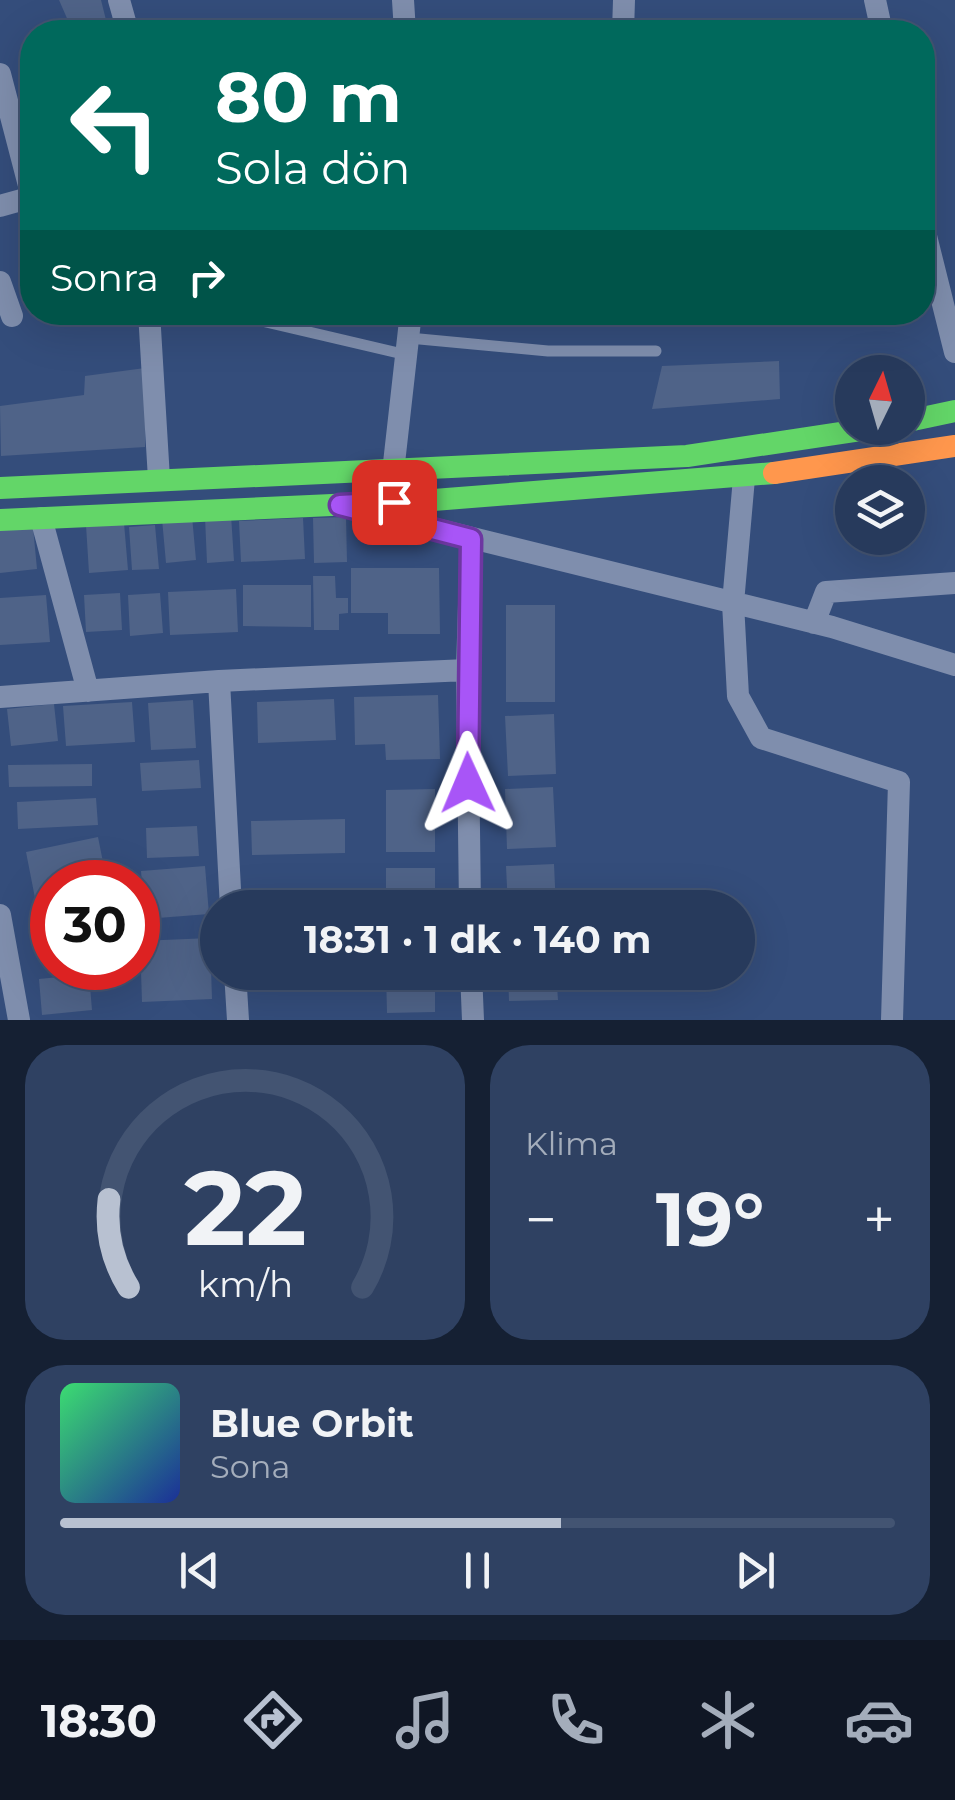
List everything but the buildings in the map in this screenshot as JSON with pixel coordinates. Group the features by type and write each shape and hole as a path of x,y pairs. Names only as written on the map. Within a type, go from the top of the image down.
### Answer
{"main road":[{"path":"925,417 955,411"},
{"path":"0,488 687,456 835,434"},
{"path":"0,520 340,505 744,478 955,446"}],"street":[{"path":"1,82 20,152"},
{"path":"936,261 955,352"},
{"path":"0,282 15,316"},
{"path":"151,325 160,479"},
{"path":"393,472 410,325"},
{"path":"744,478 733,603 738,696 760,738 899,782 892,1020"},
{"path":"340,505 814,623 955,666"},
{"path":"42,518 88,691"},
{"path":"470,890 467,670 471,539"},
{"path":"814,623 826,592 955,583"},
{"path":"0,697 219,681 467,670"},
{"path":"219,681 230,890"},
{"path":"0,915 19,1020"},
{"path":"236,990 238,1020"},
{"path":"472,990 473,1020"}],"lane":[{"path":"294,325 408,346 656,351"}],"traffic: fast":[{"path":"925,417 955,411"},
{"path":"0,488 687,456 835,434"},
{"path":"0,520 421,501 774,473"}],"traffic: slow":[{"path":"774,473 955,446"}],"route":[{"path":"394,502 340,505 471,539 468,783"}]}
